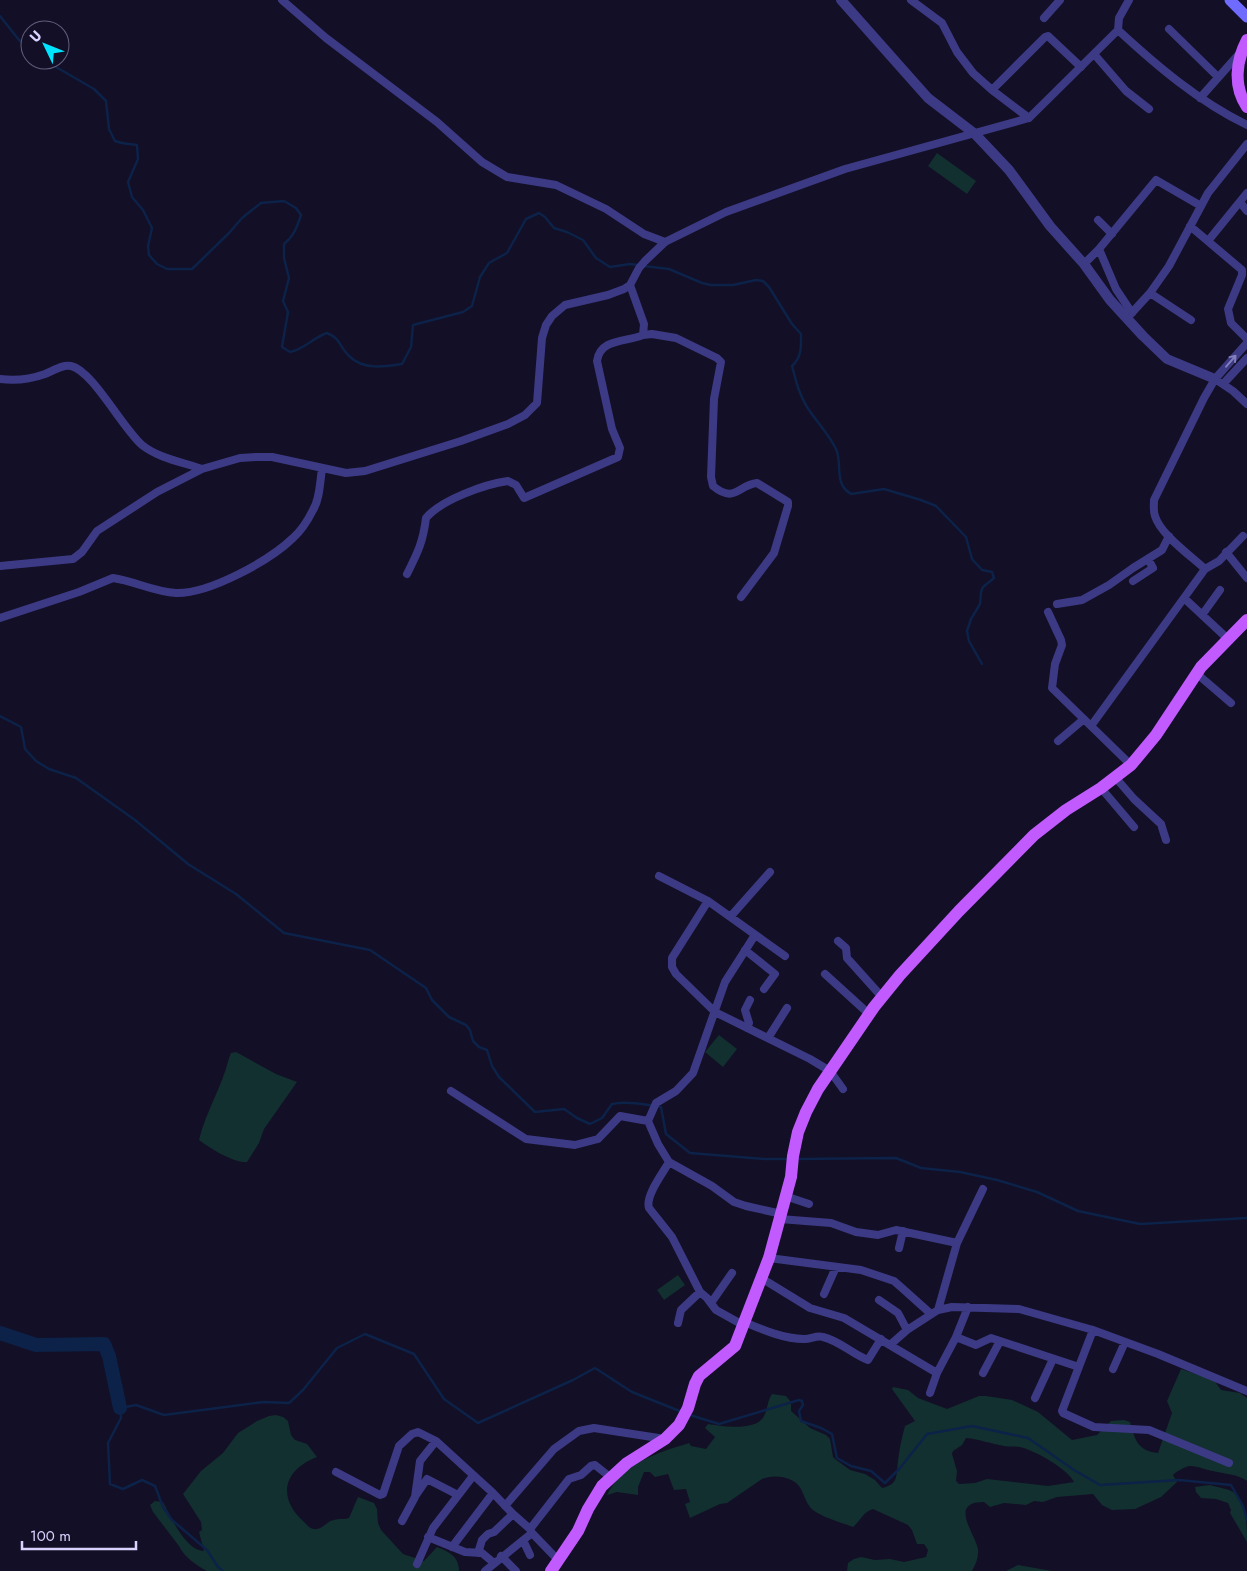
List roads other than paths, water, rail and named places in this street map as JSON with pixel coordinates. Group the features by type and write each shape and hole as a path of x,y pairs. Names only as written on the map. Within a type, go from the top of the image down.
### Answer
{"main road":[{"path":"1230,0 1247,17"},
{"path":"1247,40 1240,53 1237,73 1238,90 1247,107"},
{"path":"554,1566 578,1531 602,1486 627,1463 665,1439 679,1425 688,1408 699,1376 735,1346 769,1258 785,1196 792,1177 793,1156 798,1132 806,1112 818,1089 869,1014 900,974 1034,835 1066,810 1101,788 1131,764 1156,735 1196,674 1247,620"}],"street":[{"path":"282,0 326,38 437,122 482,162 507,177 556,185 606,209 644,234 665,242"},
{"path":"841,0 928,98 975,134 1009,170 1050,226 1084,264 1110,300 1129,316 1167,359 1220,381 1247,404"},
{"path":"911,0 942,23 957,52 973,72 992,90 1028,118"},
{"path":"1044,18 1060,0"},
{"path":"0,566 73,559 82,552 97,531 157,492 202,469 240,458 256,456 272,458 346,474 365,472 508,424 525,415 537,403 542,338 546,325 552,316 565,305 617,293 630,285 639,268 665,242 726,212 845,169 1028,118 1118,30 1119,18 1129,0"},
{"path":"1169,29 1218,77"},
{"path":"1118,30 1162,71 1200,98 1247,125"},
{"path":"992,90 1048,36 1081,67"},
{"path":"1200,98 1240,53"},
{"path":"1094,54 1126,91 1149,109"},
{"path":"1129,316 1150,293 1169,266 1217,180 1247,144"},
{"path":"1084,264 1112,234 1156,180 1201,206"},
{"path":"1208,241 1247,193"},
{"path":"1240,202 1247,211"},
{"path":"1098,220 1112,234"},
{"path":"1190,226 1242,270 1228,309 1230,321 1246,337 1220,381"},
{"path":"1099,249 1129,316"},
{"path":"630,285 644,324 643,335"},
{"path":"1150,293 1191,320"},
{"path":"407,574 421,545 426,518 430,512 444,503 457,496 508,481 516,484 524,498 618,457 620,448 612,429 606,406 598,356 606,346 613,342 652,334 676,338 717,358 721,362 714,398 711,477 713,486 724,493 732,494 757,483 788,502 782,531 774,552 741,598"},
{"path":"1205,569 1157,523 1154,516 1154,500 1204,398 1220,381 1247,358"},
{"path":"0,378 9,380 27,378 44,375 63,366 72,366 79,370 95,386 140,443 151,452 202,469"},
{"path":"0,618 79,592 113,578 152,590 177,593 210,587 232,577 265,559 293,538 315,508 322,469"},
{"path":"1056,604 1082,600 1094,594 1162,550 1169,536"},
{"path":"1091,726 1205,569 1218,561 1243,536"},
{"path":"1226,552 1247,578"},
{"path":"1133,582 1153,568 1148,559"},
{"path":"1202,615 1220,590"},
{"path":"1184,598 1229,640"},
{"path":"1048,612 1062,645 1055,664 1052,688 1131,764"},
{"path":"1196,674 1231,703"},
{"path":"1058,741 1084,720"},
{"path":"1115,777 1134,799 1161,824 1166,840"},
{"path":"1101,788 1134,827"},
{"path":"731,916 770,872"},
{"path":"659,876 708,901 785,956"},
{"path":"708,901 672,958 671,962 676,974 715,1012 810,1059 830,1071 843,1089"},
{"path":"755,935 725,982 693,1073 676,1091 654,1106 648,1121 658,1144 669,1162 712,1186 734,1202 781,1217 831,1223 856,1232 878,1235 896,1230 903,1231 957,1243"},
{"path":"838,940 846,948 847,958 882,997"},
{"path":"745,950 775,974 764,989"},
{"path":"825,974 869,1014"},
{"path":"747,1028 749,1023 744,1010 750,1000"},
{"path":"768,1038 787,1008"},
{"path":"451,1092 526,1138 575,1146 598,1139 620,1116 648,1121"},
{"path":"669,1162 650,1194 647,1204 672,1237 700,1292 716,1310 744,1324 795,1338 805,1339 816,1336 826,1338 868,1360 880,1339"},
{"path":"934,1312 957,1243 983,1189"},
{"path":"785,1196 809,1204"},
{"path":"899,1248 903,1231"},
{"path":"769,1258 861,1270 894,1281 934,1312"},
{"path":"824,1294 836,1267"},
{"path":"711,1303 732,1273"},
{"path":"761,1278 810,1308 844,1318 938,1373"},
{"path":"678,1323 681,1310 700,1292"},
{"path":"879,1300 898,1313 907,1330"},
{"path":"890,1345 907,1330 934,1312 952,1307 1019,1309 1093,1330 1158,1354 1247,1391"},
{"path":"930,1393 968,1307"},
{"path":"1093,1330 1062,1411 1065,1415 1094,1427 1149,1430 1229,1463"},
{"path":"956,1337 976,1345 988,1339 1000,1341 1079,1366"},
{"path":"983,1373 1000,1341"},
{"path":"1113,1369 1125,1342"},
{"path":"1035,1398 1053,1358"},
{"path":"505,1506 554,1449 579,1431 594,1428 665,1439"},
{"path":"336,1472 380,1496 385,1491 399,1446 405,1439 418,1432 436,1441 494,1493 531,1531 554,1566"},
{"path":"415,1497 420,1461 436,1441"},
{"path":"485,1571 501,1556 523,1540 569,1479 581,1475 591,1466 595,1465 610,1477"},
{"path":"417,1564 428,1537 474,1476"},
{"path":"402,1521 415,1497 428,1480 458,1495"},
{"path":"452,1547 494,1493"},
{"path":"478,1553 482,1540 488,1534 494,1532 513,1514"},
{"path":"428,1537 465,1552 482,1553 494,1563"},
{"path":"523,1540 530,1555"},
{"path":"501,1556 516,1571"}],"waterway":[{"path":"0,16 20,41"},
{"path":"61,70 94,89 106,101 109,129 115,141 137,145 138,159 128,182 132,197 143,210 152,228 148,246 149,255 157,264 167,269 192,269 242,218 261,203 284,201 296,208 301,215 293,234 284,244 284,258 289,278 283,301 288,312 282,347 290,352 327,333 337,340 349,356 361,364 374,366 402,364 411,347 413,325 463,312 472,306 480,277 489,263 507,253 526,219 539,213 554,228 583,240 596,258 610,267 630,264 639,265"},
{"path":"644,266 669,269 711,285 733,285 756,280 763,281 769,287 792,324 801,334 799,355 792,366 796,382 807,407 836,449 840,479 845,490 851,494 884,489 936,506 966,537 972,559 982,570 992,572 994,578 983,587 980,604 971,619 967,631 969,641 982,664"},
{"path":"0,716 21,727 25,749 36,761 49,769 76,778 135,820 188,864 236,894 284,933 370,950 426,988 432,1000 449,1017 466,1025 470,1030 473,1041 479,1047 487,1050 492,1066 499,1077 535,1112 564,1109 590,1124 602,1118 612,1104 630,1103 661,1107 666,1134 690,1153 788,1159"},
{"path":"796,1159 896,1158 921,1168 960,1172 997,1180 1037,1192 1078,1211 1140,1224 1247,1218"},
{"path":"0,1333 36,1345 104,1344 109,1356 120,1408"},
{"path":"223,1571 218,1567 207,1550 172,1520 163,1507 155,1486 142,1480 123,1489 110,1484 108,1443 121,1418 120,1408 136,1405 164,1415 263,1402 289,1403 303,1390 337,1348 365,1334 414,1354 444,1399 478,1423 573,1380 595,1368 632,1392 682,1412"},
{"path":"690,1415 719,1424 799,1400 802,1401 803,1405 799,1411 801,1421 832,1434 837,1458 851,1466 871,1471 885,1483 900,1468 927,1434 972,1426 1028,1438 1074,1470 1100,1485 1179,1480 1231,1485 1243,1506 1247,1520"}]}
